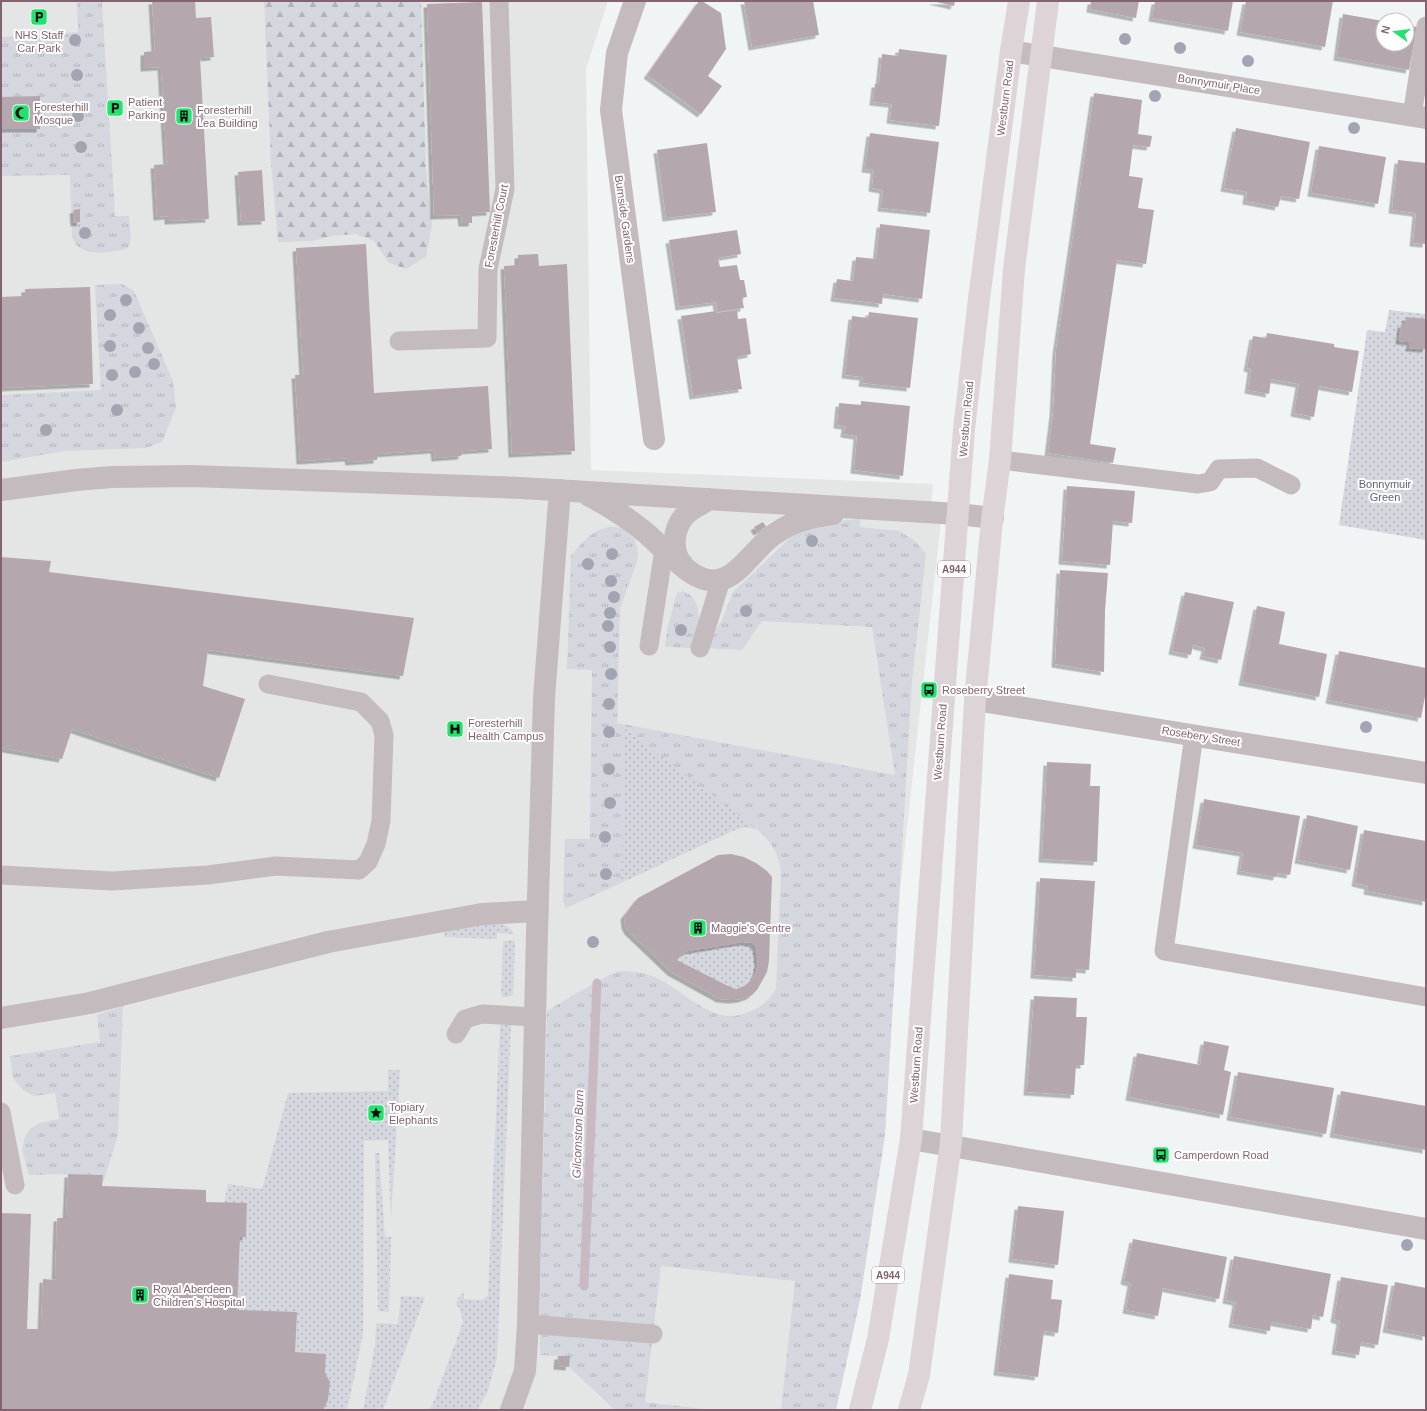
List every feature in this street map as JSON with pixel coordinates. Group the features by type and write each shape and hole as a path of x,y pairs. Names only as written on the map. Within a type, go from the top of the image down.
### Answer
{"main road":[{"name":"Westburn Road","path":"860,1410 878,1339 911,1139 964,429 1011,51 1020,1"},
{"path":"909,1410 919,1375 950,1146 975,700 1000,460 1014,269 1048,1"}],"street":[{"name":"Burnside Gardens","path":"635,1 617,53 611,110 654,439"},
{"name":"Bonnymuir Place","path":"1011,51 1419,117"},
{"path":"1,490 76,480 112,477 192,476 560,490 958,514 993,518"},
{"path":"511,1410 524,1371 528,1324 544,698 560,490"},
{"path":"584,492 616,510 633,522 674,560 687,569"},
{"path":"709,499 687,513 679,524 675,537 675,548 678,560 694,575 707,580 721,580 733,574 761,545 782,529 813,517 865,508"},
{"name":"Rosebery Street","path":"975,700 1426,773"},
{"path":"1,1018 90,1003 328,942 482,914 538,911"},
{"path":"911,1139 1426,1229"}],"lane":[{"name":"Foresterhill Court","path":"399,341 487,338 488,269 506,189 499,1"},
{"path":"1419,117 1426,26"},
{"path":"1000,460 1198,484 1210,482 1219,469 1257,468 1292,485"},
{"path":"649,646 664,550"},
{"path":"700,648 721,580"},
{"path":"1,875 112,881 208,875 276,866 359,870 368,862 376,844 381,821 384,736 380,721 361,702 268,684"},
{"path":"1194,735 1164,950 1426,997"},
{"path":"456,1034 464,1019 482,1014 535,1017"},
{"path":"1,1112 14,1185"},
{"path":"528,1324 653,1334"}],"shaded area":[{"name":"Foresterhill Health Campus","path":"1,1 608,1 586,69 591,470 933,484 930,511 942,513 900,891 885,1135 860,1300 836,1410 1,1410"}],"green space":[{"path":"77,1 102,1 115,216 129,216 131,239 128,248 111,252 98,253 87,251 79,247 74,241 72,237 70,175 1,176 1,37 78,32"},
{"path":"264,1 421,1 426,170 432,225 426,257 406,269 389,263 374,241 356,234 332,236 313,241 278,242 271,162"},
{"path":"122,284 134,291 173,381 176,408 162,442 146,448 64,451 1,462 1,395 101,390 95,285"},
{"name":"Bonnymuir Green","path":"1389,310 1426,314 1426,540 1339,525 1367,330 1385,332"},
{"path":"860,519 860,527 899,531 914,540 926,554 912,681 885,1135 860,1300 836,1410 781,1410 795,1281 661,1266 645,1402 712,1410 615,1410 569,1367 557,1366 558,1356 540,1355 540,1287 547,1011 597,982 621,971 630,971 657,978 700,1006 712,1012 724,1015 736,1016 749,1012 765,1003 776,989 781,872 776,853 766,838 757,829 623,807 621,883 566,908 563,901 565,839 590,839 592,670 567,669 571,556 592,534 609,527 625,529 635,540 638,553 636,565 620,608 617,723 895,775 872,627 762,621 742,650 705,648 722,620 733,592 792,536 812,527 836,521"},
{"path":"683,591 691,596 698,608 698,624 692,648 665,647 667,629 677,593"},
{"path":"625,729 757,829 747,827 737,829 621,883"},
{"path":"488,921 500,923 506,926 514,934 497,933 497,939 444,937 444,930"},
{"path":"503,941 515,941 513,995 504,997 501,996"},
{"path":"743,942 752,943 758,955 758,962 754,976 744,986 737,988 728,986 677,960 681,955 688,951"},
{"path":"123,1006 118,1135 102,1186 102,1175 29,1175 22,1150 25,1136 30,1129 39,1123 59,1119 55,1093 34,1096 23,1090 13,1078 10,1056 100,1042 97,1015"},
{"path":"500,1024 511,1024 497,1358 487,1394 477,1410 427,1410 432,1406 463,1322 460,1310 456,1303 459,1297 464,1292 464,1299 482,1300 488,1295"},
{"path":"388,1070 400,1070 391,1219 388,1140 364,1141 363,1334 347,1410 323,1410 326,1354 295,1352 237,1310 240,1237 246,1237 247,1204 224,1203 228,1184 262,1189 288,1093 388,1091"},
{"path":"375,1153 379,1153 385,1237 391,1237 389,1312 378,1311"},
{"path":"401,1296 425,1297 383,1410 363,1410 375,1345 376,1323 398,1324"}],"building":[{"name":"Foresterhill Lea Building","path":"152,1 195,1 196,18 211,17 214,57 200,58 209,219 168,221 168,216 157,217 154,165 167,164 161,67 144,68 144,52 155,51"},
{"path":"699,1 702,1 721,13 726,49 708,76 722,86 701,114 647,75"},
{"path":"744,1 813,1 819,35 752,47"},
{"path":"932,1 955,1 954,6"},
{"path":"1091,1 1139,1 1136,18 1090,9"},
{"path":"1155,1 1233,1 1228,31 1152,18"},
{"path":"1246,1 1333,1 1325,47 1240,32"},
{"path":"482,2 490,212 472,213 472,223 462,223 461,215 434,216 427,4"},
{"path":"1343,14 1375,20 1375,52 1412,52 1409,70 1337,57"},
{"path":"1415,27 1417,27 1415,38"},
{"path":"899,49 947,55 939,126 890,120 892,104 873,102 875,84 879,84 882,54 898,56"},
{"path":"1094,93 1142,100 1138,134 1152,136 1150,147 1133,145 1129,176 1143,178 1138,208 1154,210 1146,264 1117,260 1090,444 1116,448 1113,463 1048,453 1053,413 1056,351"},
{"name":"Foresterhill Mosque","path":"40,96 40,129 1,129 1,97"},
{"path":"1236,128 1310,142 1299,199 1281,196 1278,207 1246,201 1247,192 1224,188"},
{"path":"870,133 939,142 930,213 881,208 883,190 872,188 874,170 865,169"},
{"path":"707,143 716,212 666,218 657,150"},
{"path":"1319,146 1386,157 1378,204 1311,193"},
{"path":"1398,160 1426,163 1426,244 1413,243 1416,213 1392,210"},
{"path":"262,170 265,221 241,222 238,172"},
{"path":"80,209 80,222 74,223 73,210"},
{"path":"880,224 930,230 922,299 883,294 882,304 834,298 837,279 853,281 856,257 876,259"},
{"path":"737,230 741,254 718,258 720,267 737,265 740,280 744,280 747,297 742,298 744,308 718,312 716,302 679,307 669,240"},
{"path":"366,244 374,393 488,386 492,449 463,451 461,456 435,458 434,450 377,454 377,460 349,462 348,458 300,461 295,375 303,375 296,248"},
{"path":"538,254 539,266 567,264 575,451 512,454 504,266 518,265 518,255"},
{"path":"90,287 93,384 1,388 1,297 25,296 25,289"},
{"path":"737,310 738,319 746,318 751,354 737,357 742,389 693,396 681,316 716,311 716,313"},
{"path":"869,312 918,318 910,388 862,383 863,377 845,375 852,316 868,318"},
{"path":"1406,317 1426,319 1426,349 1409,348 1410,342 1399,341 1401,324 1405,325"},
{"path":"1267,333 1334,344 1334,347 1359,351 1352,392 1319,386 1314,417 1294,413 1299,384 1271,379 1269,394 1248,390 1251,369 1247,368 1253,336 1266,338"},
{"path":"861,401 910,406 903,476 854,470 857,436 844,434 845,426 837,425 839,403 861,405"},
{"path":"1067,486 1135,491 1132,523 1113,521 1110,565 1062,561"},
{"path":"763,522 766,527 757,532 754,527"},
{"path":"1,557 51,561 49,572 414,618 403,676 208,650 203,686 245,699 219,778 72,729 62,759 1,748"},
{"path":"1060,570 1108,573 1105,611 1104,672 1055,664"},
{"path":"1185,592 1234,602 1221,660 1203,656 1205,648 1193,645 1191,655 1172,651"},
{"path":"1257,606 1285,612 1279,644 1327,654 1319,697 1242,682"},
{"path":"1339,651 1426,668 1426,691 1421,718 1329,700"},
{"path":"1047,762 1091,764 1090,786 1100,786 1097,862 1042,859"},
{"path":"1204,799 1300,816 1290,875 1278,873 1276,877 1240,871 1243,853 1196,845"},
{"path":"1307,815 1358,826 1350,870 1298,860"},
{"path":"1364,830 1426,841 1426,902 1367,891 1368,886 1355,883"},
{"name":"Maggie's Centre","path":"731,854 744,857 756,863 767,871 772,877 769,961 767,972 757,990 750,996 741,999 720,999 671,972 628,931 625,925 624,916 638,898 718,855","holes":["743,942 752,943 756,947 758,963 756,972 752,980 744,986 736,989 677,960 681,955 688,951"]},
{"path":"1040,878 1095,881 1089,970 1076,969 1076,978 1034,975"},
{"path":"1034,996 1077,998 1076,1017 1087,1017 1084,1065 1076,1065 1074,1095 1027,1092"},
{"path":"1204,1041 1229,1046 1224,1070 1231,1072 1223,1115 1129,1097 1137,1053 1200,1065"},
{"path":"1238,1072 1334,1088 1326,1134 1230,1117"},
{"path":"1341,1091 1426,1106 1426,1150 1333,1134"},
{"name":"Royal Aberdeen Children's Hospital","path":"68,1174 103,1175 102,1186 206,1190 206,1202 247,1203 246,1237 240,1237 237,1310 297,1312 295,1352 326,1354 325,1373 330,1382 328,1400 323,1410 1,1410 1,1213 31,1214 27,1329 41,1329 43,1279 55,1280 57,1218 66,1218"},
{"path":"1018,1206 1064,1211 1058,1265 1012,1259"},
{"path":"1133,1239 1227,1257 1219,1299 1163,1288 1158,1316 1126,1310 1131,1283 1124,1281"},
{"path":"1234,1256 1331,1274 1323,1317 1313,1315 1311,1329 1271,1322 1270,1331 1232,1324 1236,1302 1226,1300"},
{"path":"1009,1274 1053,1280 1051,1299 1062,1300 1058,1333 1044,1331 1038,1377 997,1372"},
{"path":"1341,1277 1388,1285 1378,1345 1361,1342 1359,1355 1335,1351 1340,1321 1334,1319"},
{"path":"1395,1282 1426,1288 1426,1337 1386,1329"},
{"path":"558,1356 570,1356 569,1367 557,1366"}],"waterway":[{"name":"Gilcomston Burn","path":"584,1286 597,983"}],"place":[{"name":"NHS Staff Car Park","path":"39,17"},
{"name":"Patient Parking","path":"115,108"},
{"name":"Foresterhill Mosque","path":"21,113"},
{"name":"Foresterhill Lea Building","path":"184,116"},
{"name":"Roseberry Street","path":"929,690"},
{"name":"Foresterhill Health Campus","path":"455,729"},
{"name":"Maggie's Centre","path":"698,928"},
{"name":"Topiary Elephants","path":"376,1113"},
{"name":"Camperdown Road","path":"1161,1155"},
{"name":"Royal Aberdeen Children's Hospital","path":"140,1295"}]}
